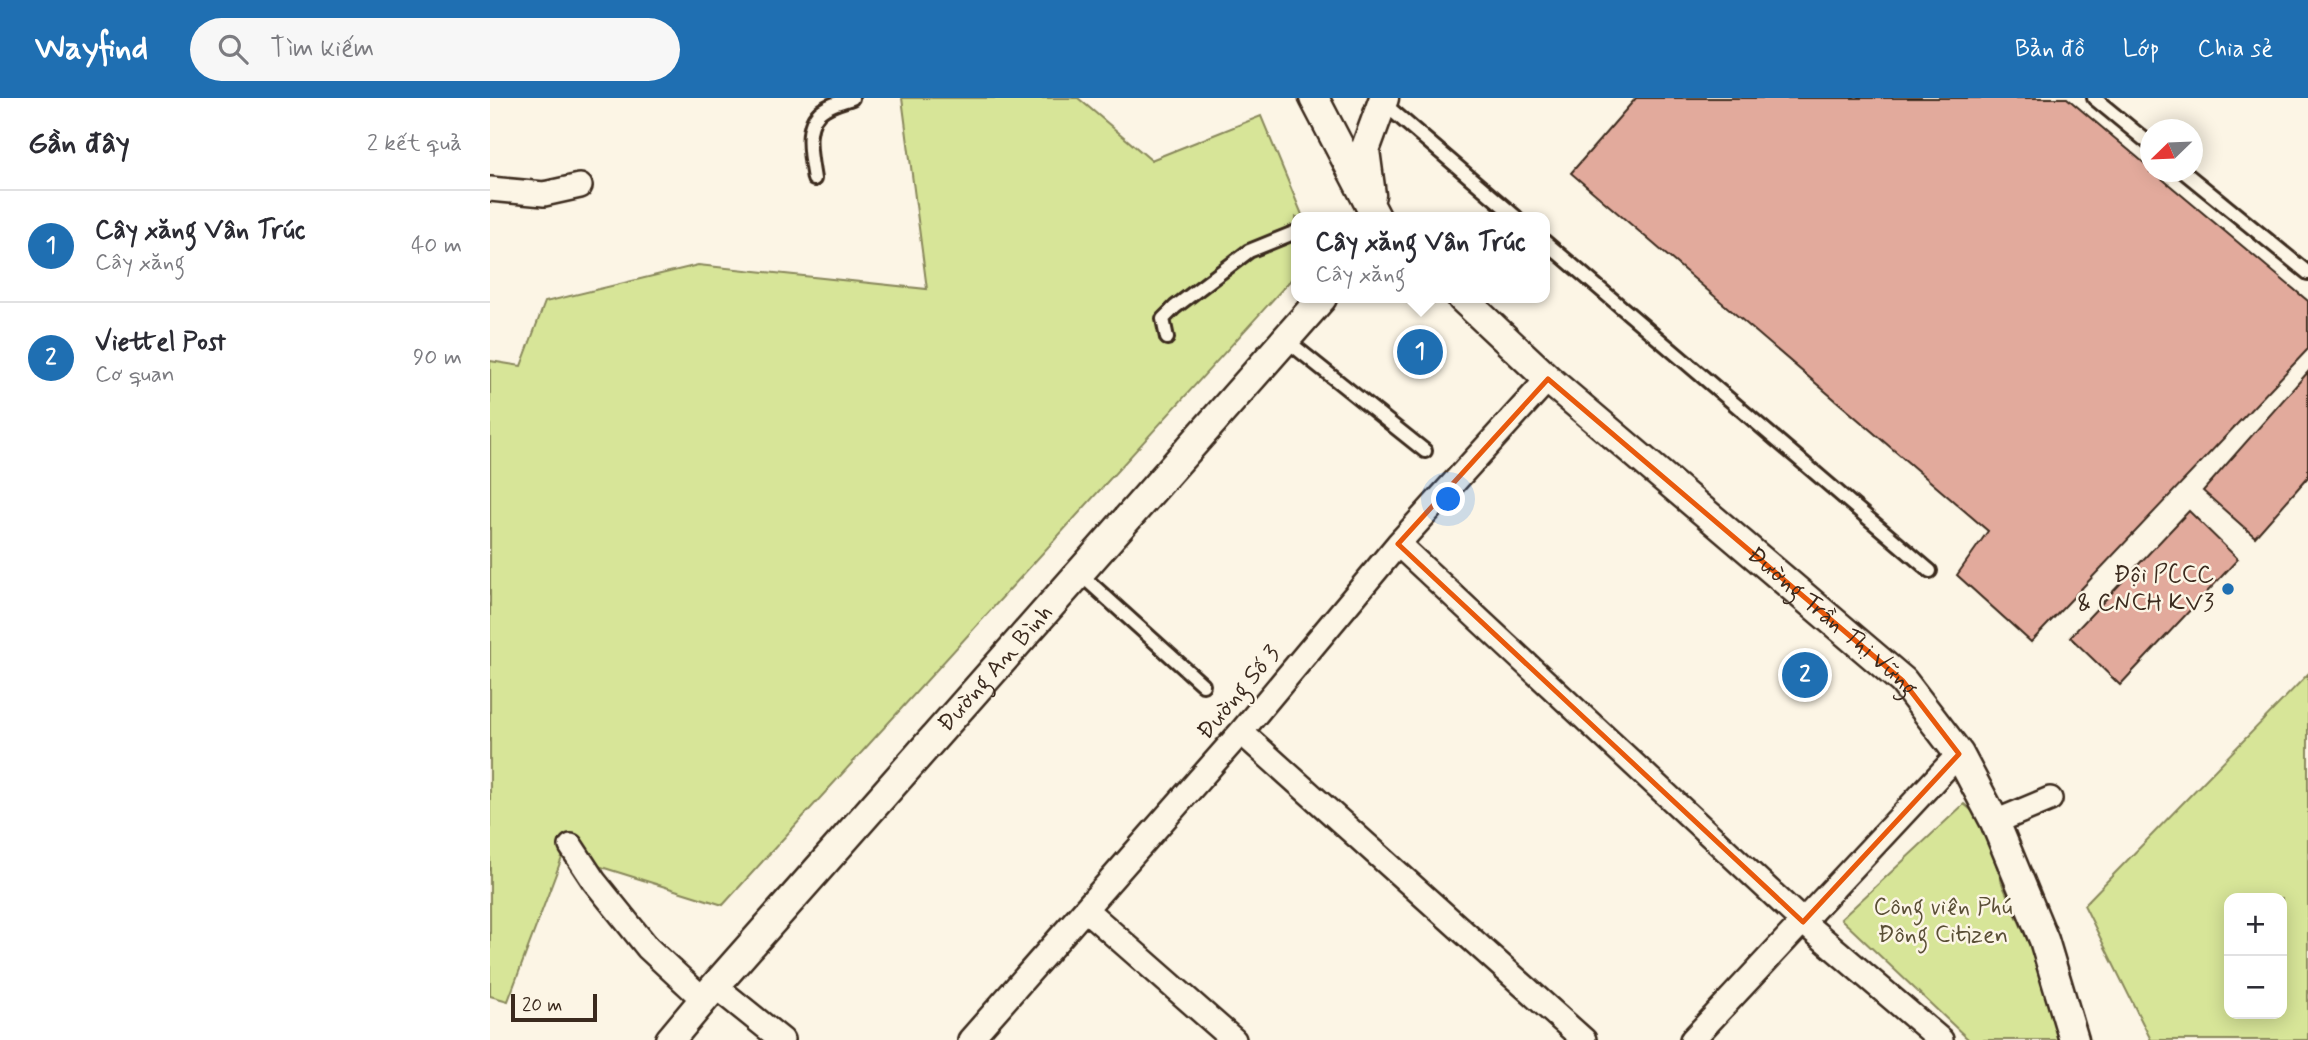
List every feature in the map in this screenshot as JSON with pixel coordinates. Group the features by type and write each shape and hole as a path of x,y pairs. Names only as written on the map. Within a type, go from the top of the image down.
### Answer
{"street":[{"path":"1314,98 1372,212"},
{"path":"1373,212 1365,150 1383,100"},
{"path":"490,189 544,194 580,186"},
{"name":"Đường An Bình","path":"670,1040 1317,303"},
{"name":"Đường Trần Thị Vững","path":"1467,303 1548,379 1903,681 1959,754 1995,822 2044,940 2074,1040"},
{"name":"Đường Số 3","path":"970,1040 1241,732 1398,544 1548,379"},
{"path":"1398,544 1803,922 1941,1040"},
{"path":"1241,732 1584,1040"},
{"path":"1692,1040 1959,754"},
{"path":"1995,822 2050,799"},
{"path":"571,846 594,881 648,948 709,993 782,1040"},
{"path":"1086,910 1234,1040"}],"lane":[{"path":"814,179 808,142 812,125 823,109 852,98"},
{"path":"2094,98 2140,135"},
{"path":"1383,100 1510,212"},
{"path":"2196,182 2308,273"},
{"path":"1167,338 1163,319 1175,307 1250,251 1291,234"},
{"path":"1550,246 1930,571"},
{"path":"1285,339 1425,451"},
{"path":"1079,573 1203,685"}],"highlighted area":[{"path":"1548,379 1903,681 1959,754 1803,922 1398,544"}],"green space":[{"path":"902,98 1078,98 1151,160 1261,116 1301,212 1291,212 1291,280 723,905 563,855 508,1001 490,996 490,361 521,366 545,302 698,265 927,289"},
{"path":"2308,674 2308,1040 2151,1040 2084,905"},
{"name":"Công viên Phú Đông Citizen","path":"1964,804 1977,815 1986,832 2003,886 2043,975 2058,1040 1969,1040 1841,919"}],"building":[{"path":"1636,98 2067,98 2140,160 2140,182 2166,182 2308,301 2308,349 2031,642 1957,575 1988,531 1571,173"},
{"path":"2308,372 2308,477 2255,537 2203,491"},
{"path":"2189,511 2238,559 2120,685 2070,637"}],"place":[{"name":"Cây xăng Vân Trúc","path":"1420,352"},
{"name":"Đội PCCC & CNCH KV3","path":"2228,589"},
{"name":"Viettel Post","path":"1805,675"}]}
